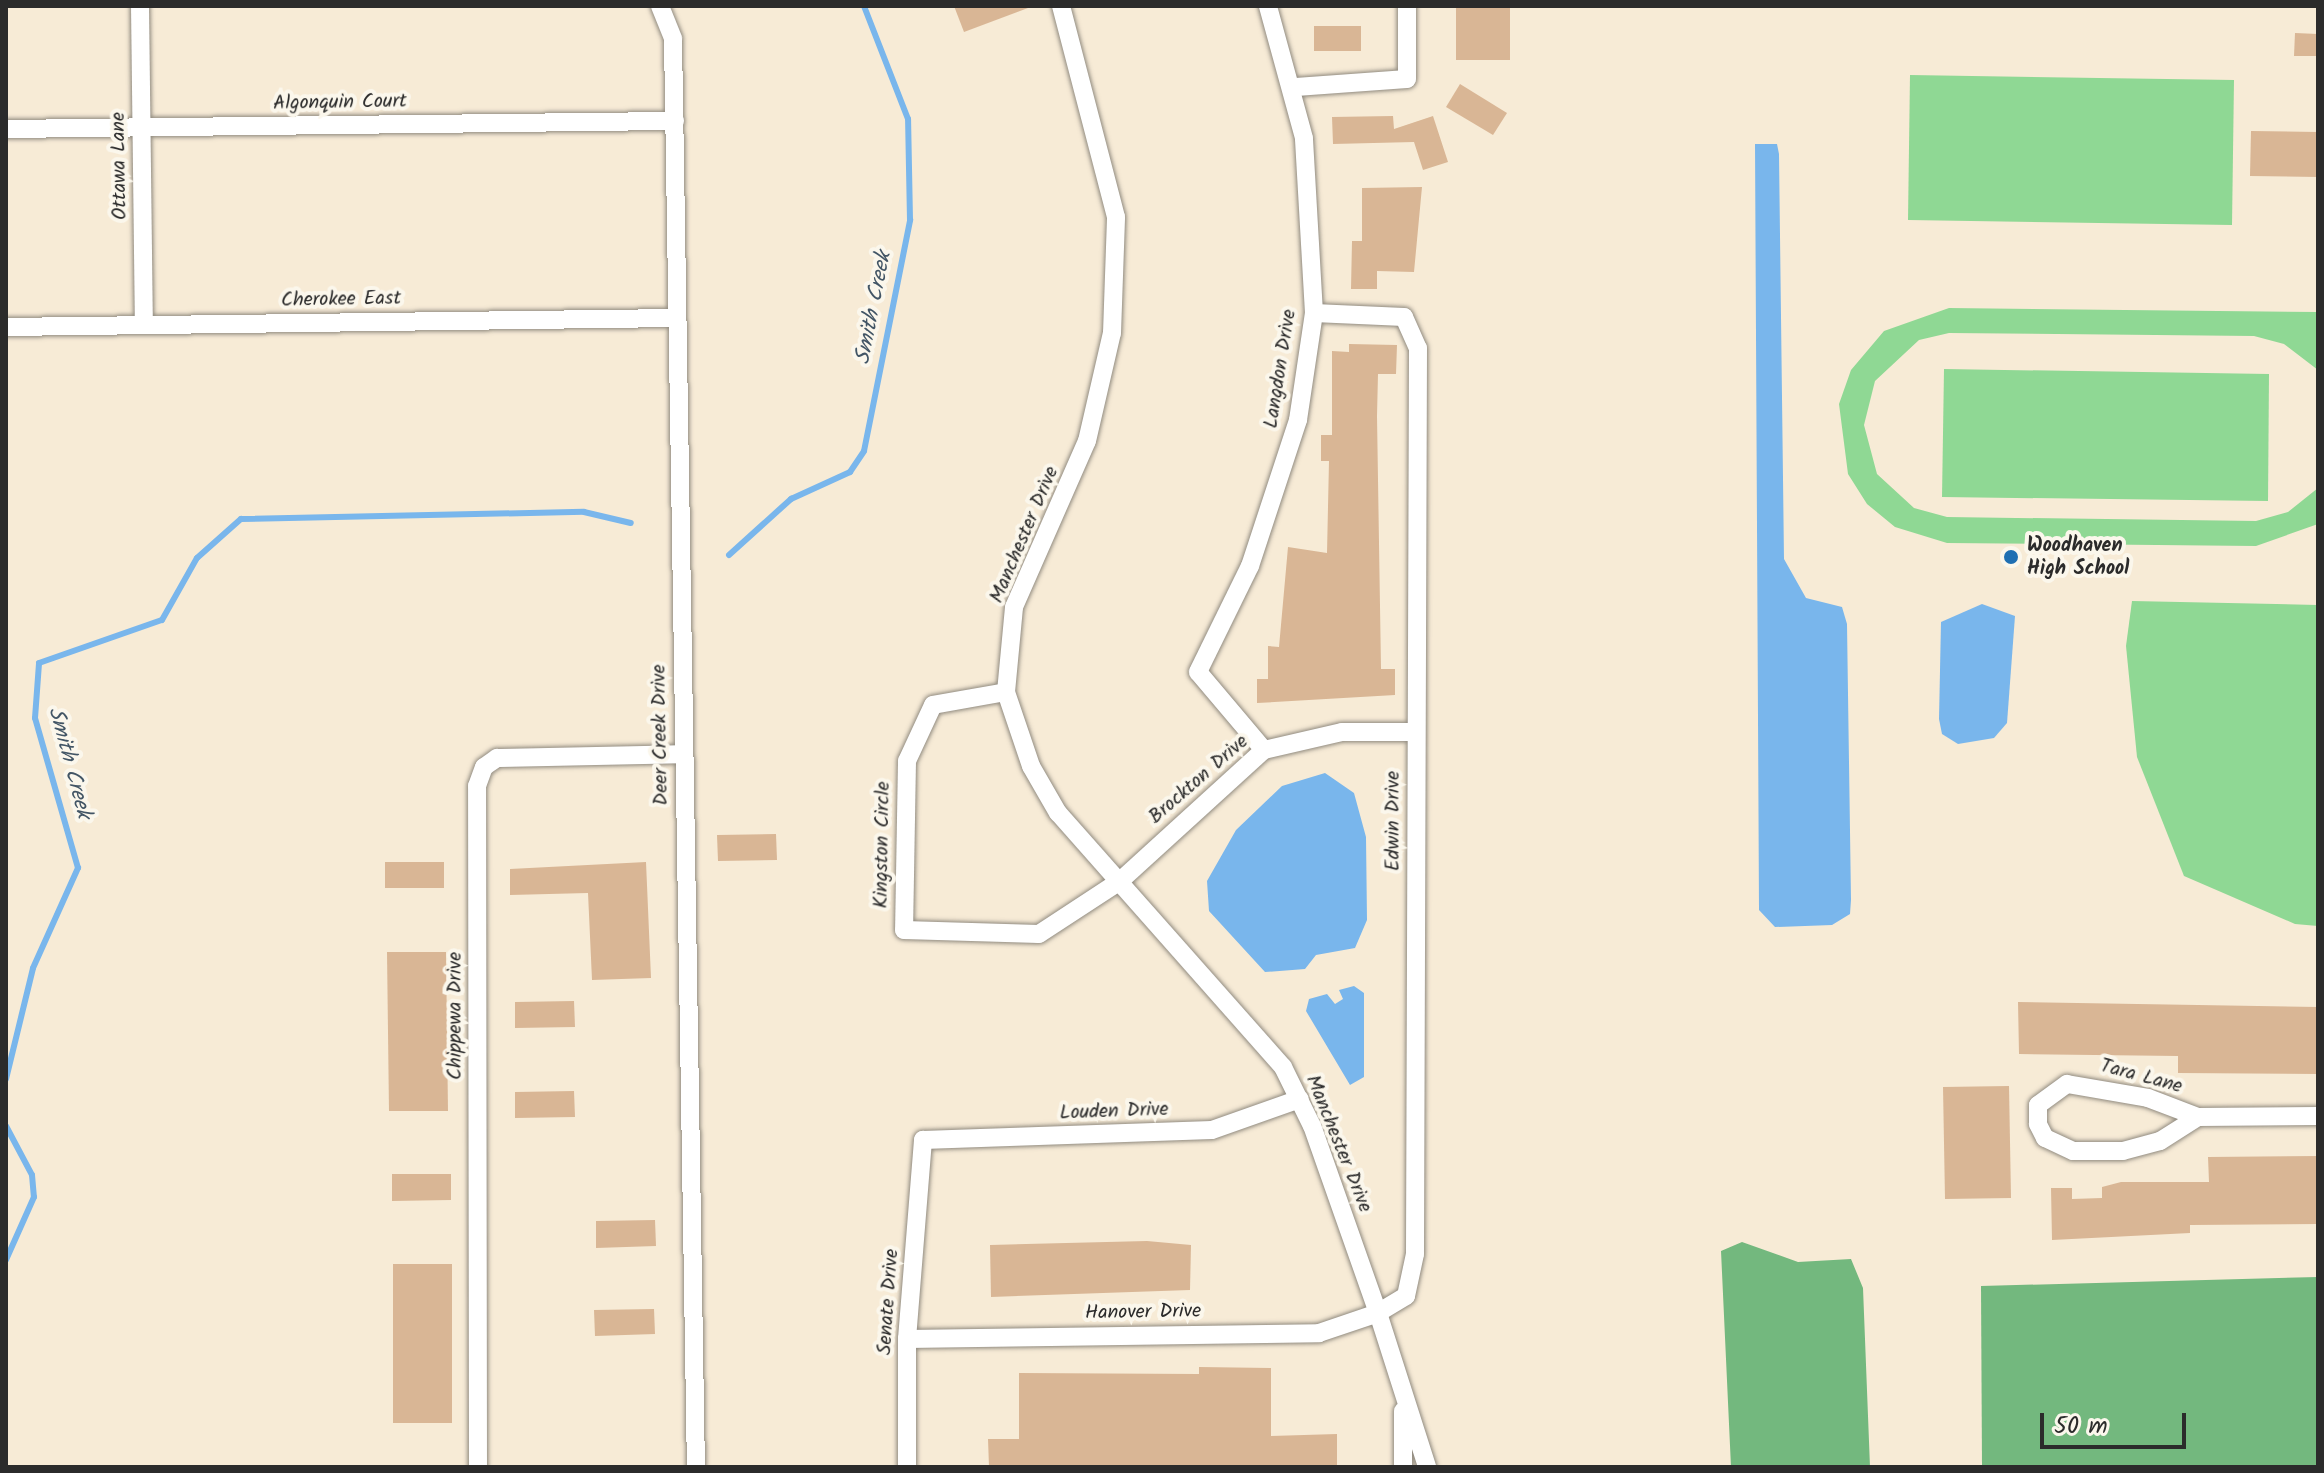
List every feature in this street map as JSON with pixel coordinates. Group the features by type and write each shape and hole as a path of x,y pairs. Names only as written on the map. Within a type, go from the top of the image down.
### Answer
{"street":[{"name":"Ottawa Lane","path":"140,6 144,325"},
{"name":"Deer Creek Drive","path":"660,6 673,39 696,1467"},
{"name":"Manchester Drive","path":"1061,6 1116,217 1112,333 1087,441 1014,607 1006,692 1031,766 1058,813 1263,1039 1300,1099 1378,1313"},
{"name":"Langdon Drive","path":"1264,750 1198,672 1250,566 1298,420 1314,313 1312,192 1296,87 1268,6"},
{"path":"1296,87 1407,79 1407,6"},
{"name":"Algonquin Court","path":"6,129 675,121"},
{"name":"Edwin Drive","path":"1314,313 1404,317 1418,348 1414,1277 1406,1296 1378,1313"},
{"name":"Cherokee East","path":"6,327 677,318"},
{"name":"Kingston Circle","path":"1006,692 933,705 907,761 904,930 1039,934 1120,881"},
{"name":"Brockton Drive","path":"1120,881 1264,750 1342,732 1416,732"},
{"name":"Chippewa Drive","path":"478,1467 477,786 484,767 497,758 683,754"},
{"name":"Tara Lane","path":"2198,1117 2160,1141 2123,1151 2073,1151 2045,1138 2038,1105 2067,1084 2148,1098 2198,1117 2318,1116"},
{"name":"Louden Drive","path":"923,1140 1212,1130 1300,1099"},
{"name":"Senate Drive","path":"907,1467 907,1339 923,1140"},
{"path":"1378,1313 1427,1467"},
{"name":"Hanover Drive","path":"907,1339 1319,1333 1378,1313"},
{"path":"1403,1467 1404,1396"}],"green space":[{"path":"1910,75 2234,80 2232,225 1908,220"},
{"path":"1949,308 2318,312 2318,370 2284,344 2254,336 1949,333 1919,340 1875,381 1864,425 1877,474 1914,508 1947,517 2256,521 2288,512 2318,488 2318,524 2256,546 1947,543 1895,527 1867,504 1848,474 1839,404 1851,370 1884,331"},
{"path":"1944,369 2269,374 2268,501 1942,497"},
{"path":"2132,601 2318,605 2318,926 2295,924 2184,876 2137,757 2126,646"},
{"path":"1742,1242 1798,1262 1851,1259 1863,1288 1870,1467 1731,1467 1721,1251"},
{"path":"2318,1277 2318,1467 1982,1467 1981,1286"}],"water":[{"path":"1755,144 1777,144 1779,154 1784,559 1806,598 1842,607 1847,624 1851,900 1850,914 1832,925 1775,927 1759,910"},
{"path":"1982,604 2015,616 2007,723 1994,738 1958,744 1942,734 1939,719 1941,622"},
{"path":"1325,773 1354,793 1366,837 1367,920 1355,948 1316,955 1305,969 1265,972 1209,911 1207,881 1236,830 1282,786"},
{"path":"1354,986 1364,993 1364,1077 1350,1085 1306,1011 1309,999 1327,994 1335,1004 1343,999 1339,990"}],"building":[{"path":"954,6 1028,6 1028,8 964,32"},
{"path":"1456,6 1510,6 1510,60 1456,60"},
{"path":"1314,26 1361,26 1361,51 1314,51"},
{"path":"2295,33 2318,34 2318,56 2294,56"},
{"path":"1460,84 1507,113 1493,135 1446,107"},
{"path":"1393,116 1394,129 1433,116 1448,162 1423,170 1414,142 1333,144 1332,117"},
{"path":"2251,131 2318,132 2318,177 2250,176"},
{"path":"1422,187 1414,272 1377,271 1377,289 1351,289 1352,241 1362,241 1362,188"},
{"path":"1349,344 1397,345 1396,374 1378,374 1377,416 1381,669 1395,669 1395,695 1257,703 1257,679 1268,679 1268,646 1279,647 1288,547 1327,553 1329,461 1321,461 1321,435 1332,435 1332,351 1349,352"},
{"path":"776,834 777,860 718,861 717,835"},
{"path":"385,862 444,862 444,888 385,888"},
{"path":"646,862 651,978 592,980 588,893 510,895 510,869"},
{"path":"387,952 446,952 448,1111 389,1111"},
{"path":"574,1001 575,1027 515,1028 515,1002"},
{"path":"2018,1002 2318,1007 2318,1074 2178,1073 2178,1056 2019,1054"},
{"path":"2009,1086 2011,1198 1945,1199 1943,1087"},
{"path":"574,1091 575,1117 515,1118 515,1092"},
{"path":"2318,1156 2318,1224 2190,1225 2190,1233 2052,1240 2051,1188 2072,1188 2072,1199 2102,1198 2102,1187 2121,1182 2209,1182 2208,1157"},
{"path":"392,1174 451,1174 451,1200 392,1201"},
{"path":"655,1220 656,1246 596,1248 596,1221"},
{"path":"1147,1241 1191,1245 1190,1290 991,1297 990,1245"},
{"path":"393,1264 452,1264 452,1423 393,1423"},
{"path":"654,1309 655,1334 595,1336 594,1310"},
{"path":"1199,1367 1271,1368 1271,1436 1337,1434 1337,1467 989,1467 988,1439 1019,1439 1019,1373 1199,1374"}],"waterway":[{"name":"Smith Creek","path":"729,555 791,499 850,472 864,451 910,220 908,119 864,6"},
{"name":"Smith Creek","path":"6,1079 33,968 78,868 35,718 39,663 162,620 197,558 241,519 584,512 631,523"},
{"name":"Smith Creek","path":"6,1126 32,1175 34,1197 6,1260"}],"place":[{"name":"Woodhaven High School","path":"2011,557"}]}
